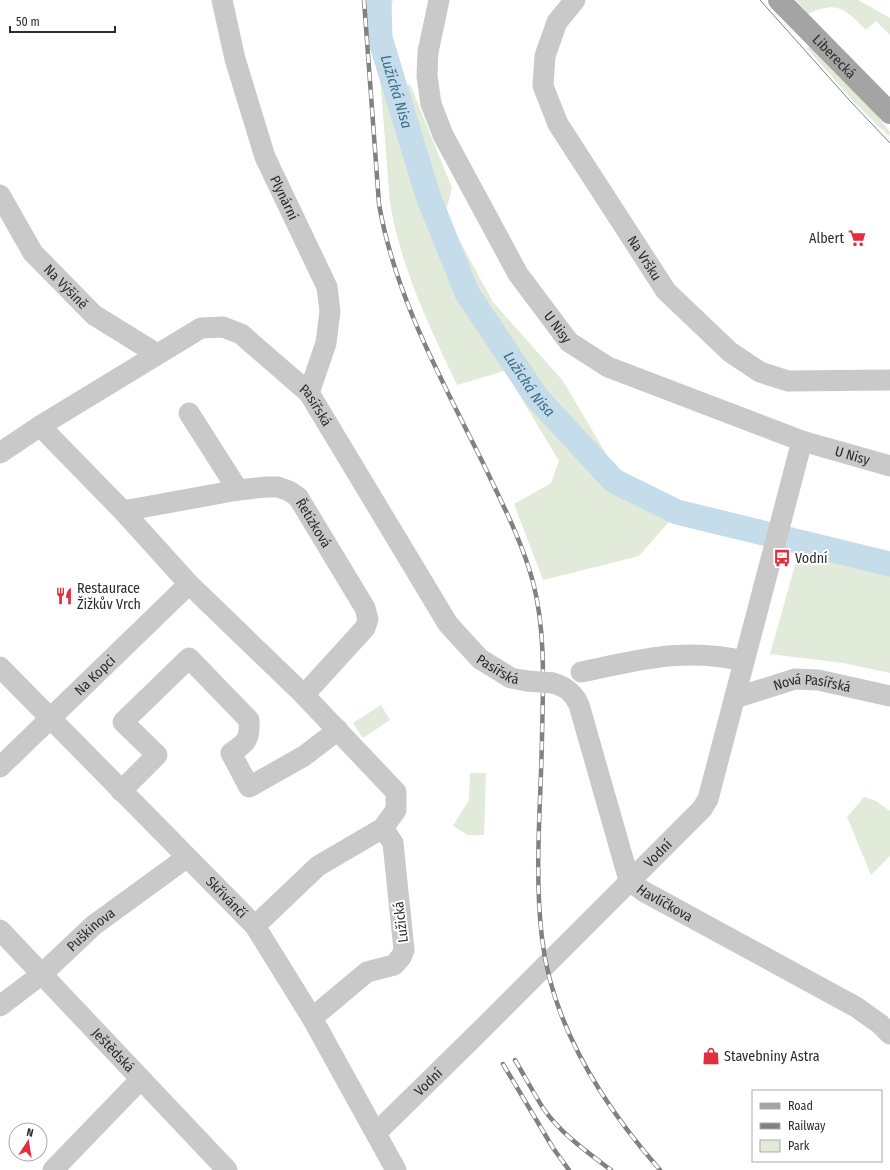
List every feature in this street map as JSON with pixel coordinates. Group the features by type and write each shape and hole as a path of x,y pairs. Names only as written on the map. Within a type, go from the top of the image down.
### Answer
{"main road":[{"name":"Liberecká","path":"778,0 890,112"}],"street":[{"name":"Plynární","path":"222,0 235,58 265,157 327,287 330,311 326,343 309,393"},
{"name":"U Nisy","path":"438,0 428,52 427,76 431,104 443,135 518,274 570,342 608,367 802,441 890,466"},
{"name":"Na Vršku","path":"575,0 557,22 545,56 543,86 558,124 666,291 730,352 760,372 788,381 890,380"},
{"name":"Na Výšině","path":"0,195 33,253 94,315 157,354"},
{"name":"Pasířská","path":"0,453 40,426 201,328 223,327 241,334 309,393 448,624 480,659 511,678 553,683"},
{"path":"189,413 238,490"},
{"path":"40,426 123,511 189,584 304,695 396,792 396,810 383,828 318,866 255,926"},
{"name":"Vodní","path":"376,1132 479,1032 702,809 708,799 802,441"},
{"name":"Řetízková","path":"123,511 238,490 278,487 289,491 298,497 365,608 368,619 365,628 304,695"},
{"name":"Na Kopci","path":"0,767 189,584"},
{"path":"581,672 676,654 718,656 744,661"},
{"path":"121,791 157,755 123,722 189,658 249,720 250,731 247,742 231,753 249,787 304,756 338,730"},
{"name":"Skřivánčí","path":"0,667 186,858 255,926 312,1018 396,1170"},
{"name":"Nová Pasířská","path":"735,698 795,679 818,680 890,696"},
{"name":"Havlíčkova","path":"553,683 562,685 570,691 579,705 630,880 643,891 856,1007 880,1024 890,1034"},
{"name":"Lužická","path":"312,1018 367,972 394,965 402,957 404,950 393,843 383,828"},
{"name":"Puškinova","path":"0,1006 42,974 94,924 186,858"},
{"name":"Ještědská","path":"0,930 227,1170"},
{"path":"53,1170 141,1079"}],"green space":[{"path":"374,0 393,0 385,24 401,87 410,84 452,188 445,214 493,302 563,381 618,474 624,479 683,506 639,556 543,580 514,504 551,483 559,461 505,371 457,385 426,319 401,251 390,203"},
{"path":"796,0 858,0 890,18 890,35 876,21 866,30 846,12 834,7 818,10 808,14"},
{"path":"812,46 868,104 890,132 889,136 853,101 807,48"},
{"path":"799,551 890,574 890,673 843,663 770,654"},
{"path":"381,705 390,720 363,738 353,723"},
{"path":"470,773 486,773 484,835 468,835 453,826 469,800"},
{"path":"864,797 876,801 890,811 890,856 871,875 847,817"}],"waterway":[{"name":"Lužická Nisa","path":"379,0 380,38 428,196 467,293 537,398 614,481 677,512 890,564"}],"tram line":[{"path":"760,0 851,102 890,143"}],"railway":[{"path":"364,0 379,204 386,238 408,305 436,369 511,521 523,551 533,582 537,601 543,659 538,888 542,938 548,971 557,1002 583,1063 619,1119 660,1170"},
{"path":"515,1060 539,1102 557,1126 574,1142 611,1170"},
{"path":"503,1064 553,1148 569,1170"}],"place":[{"name":"Albert","path":"857,238"},
{"name":"Vodní","path":"782,558"},
{"name":"Restaurace Žižkův Vrch","path":"64,596"},
{"name":"Stavebniny Astra","path":"711,1056"}]}
